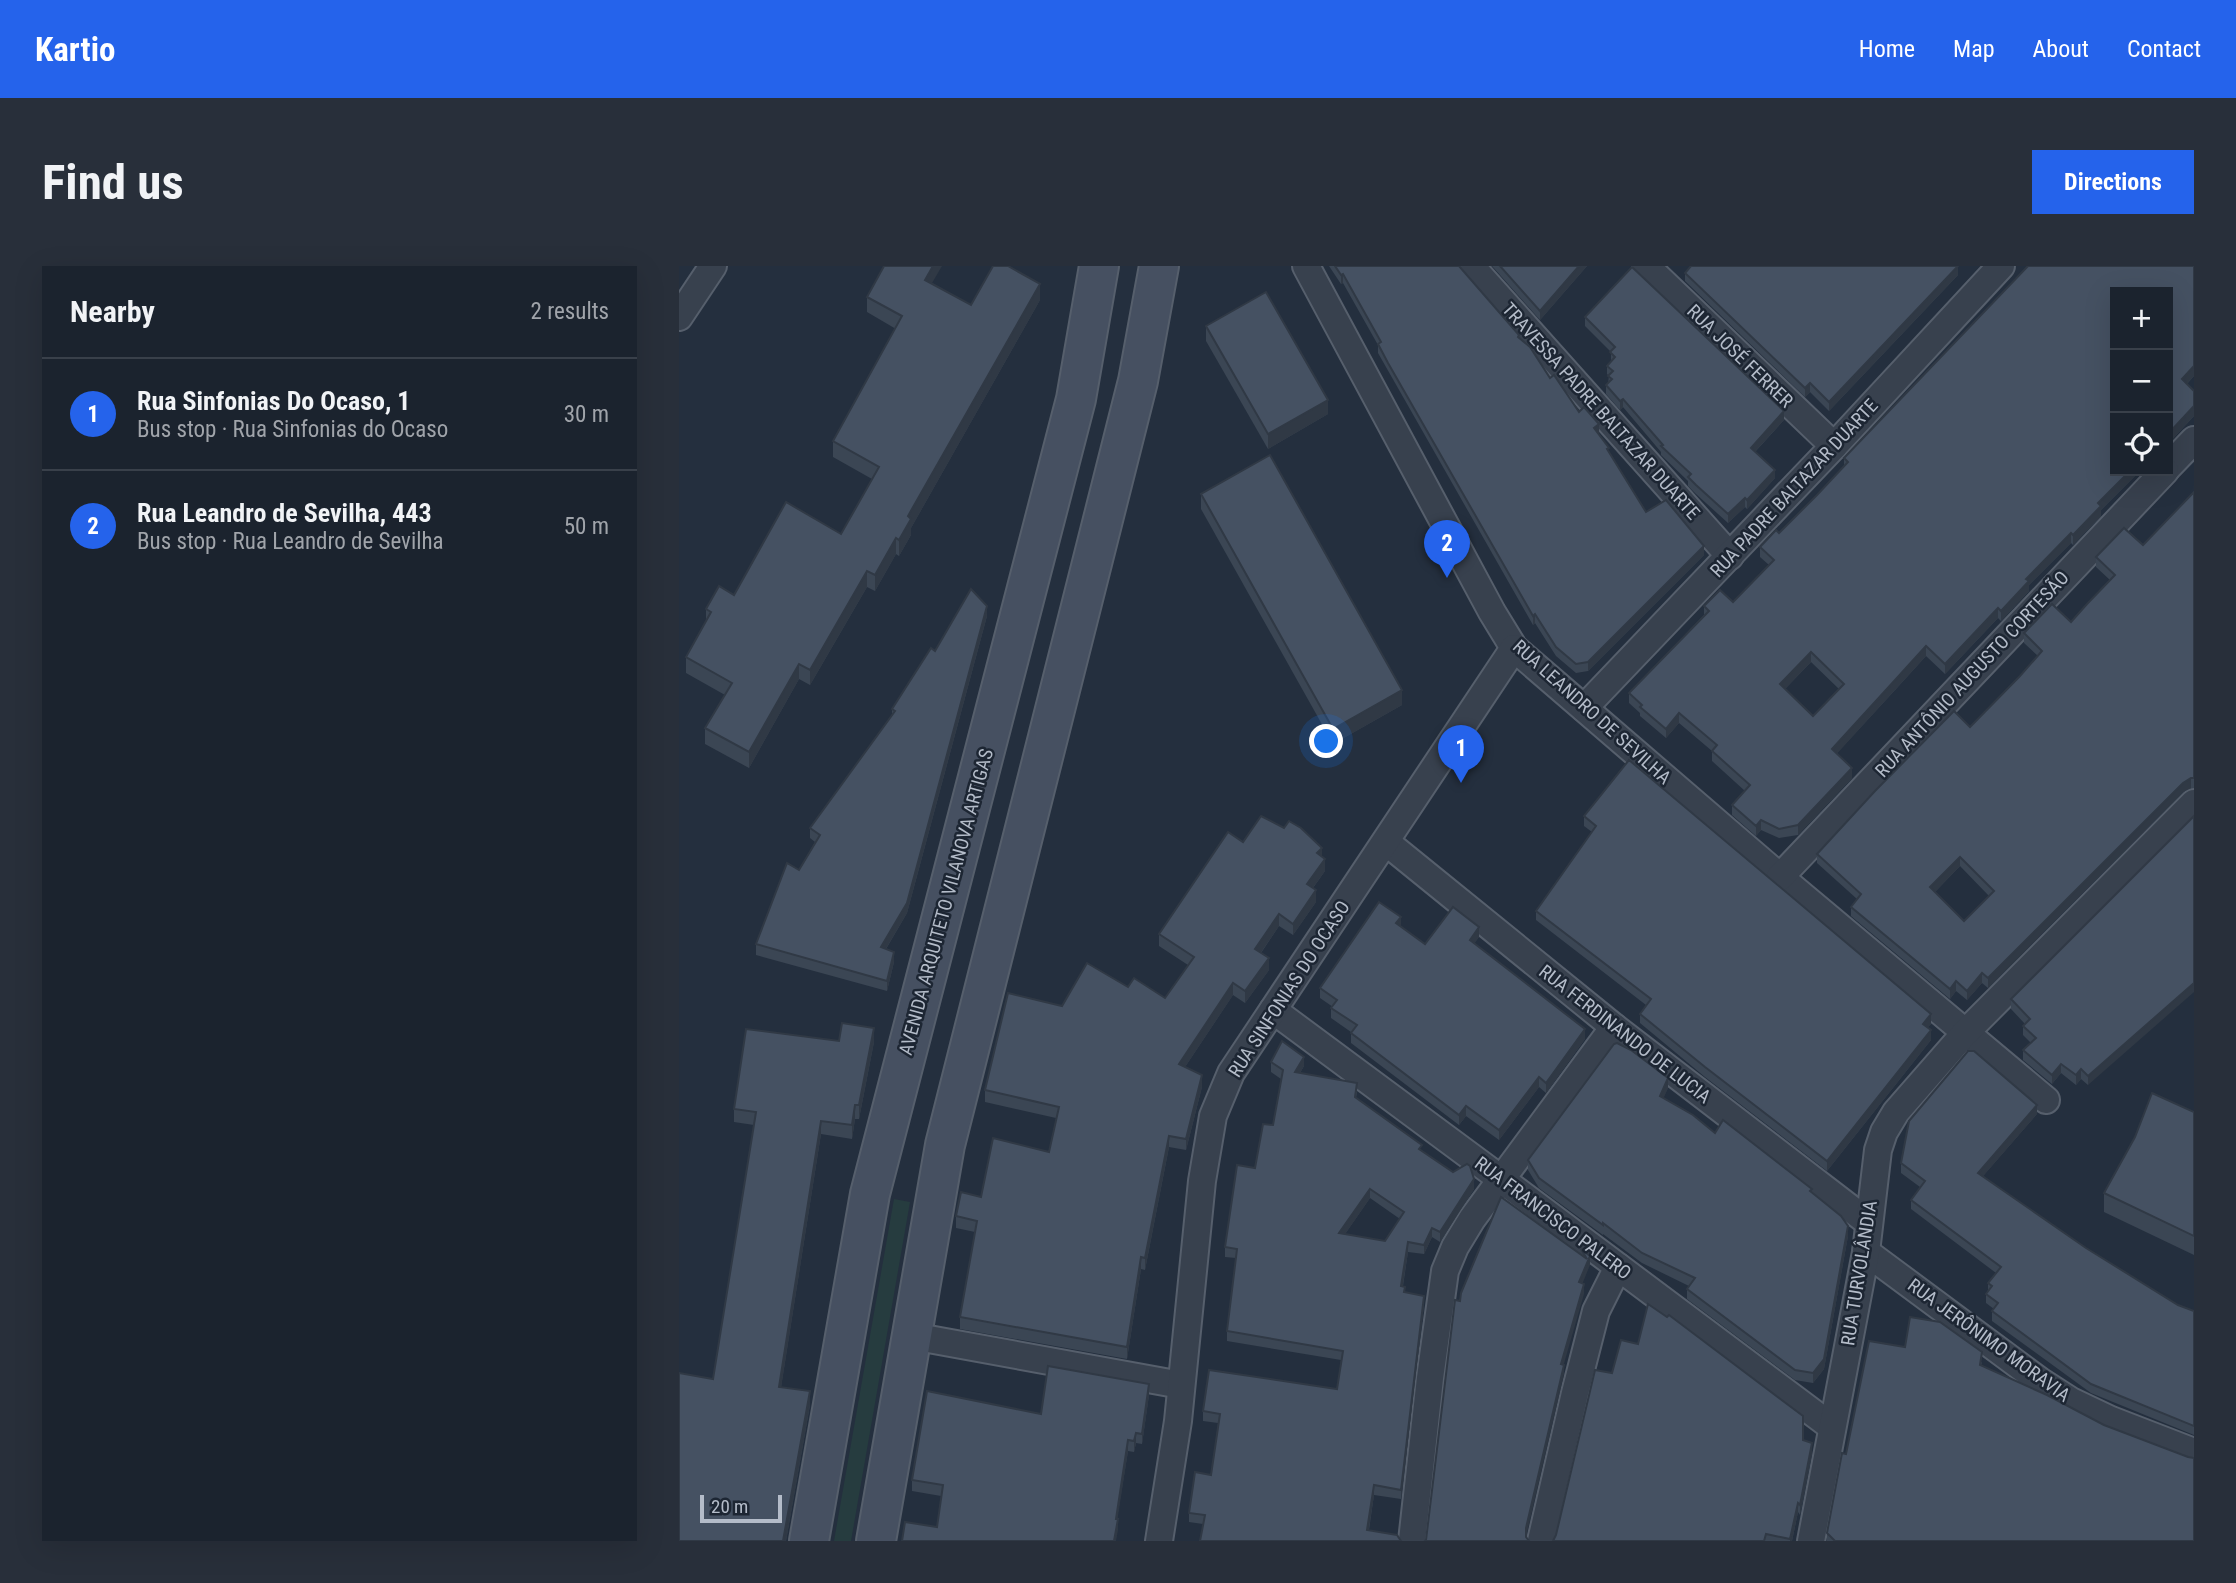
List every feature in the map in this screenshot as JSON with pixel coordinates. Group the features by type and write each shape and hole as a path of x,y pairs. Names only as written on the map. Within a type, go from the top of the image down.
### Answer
{"main road":[{"name":"AVENIDA ARQUITETO VILANOVA ARTIGAS","path":"809,1541 870,1195 1076,399 1099,266"},
{"path":"876,1541 945,1145 1138,380 1159,266"}],"street":[{"path":"679,317 713,266"},
{"name":"RUA LEANDRO DE SEVILHA","path":"1306,266 1492,612 1514,648 1780,877 2046,1100"},
{"name":"TRAVESSA PADRE BALTAZAR DUARTE","path":"1471,266 1730,556"},
{"name":"RUA PADRE BALTAZAR DUARTE","path":"1584,708 2001,266"},
{"name":"RUA JOSÉ FERRER","path":"1660,271 1834,446"},
{"name":"RUA ANTÔNIO AUGUSTO CORTESÃO","path":"2173,462 2194,440"},
{"name":"RUA ANTÔNIO AUGUSTO CORTESÃO","path":"1780,877 2159,476"},
{"name":"RUA SINFONIAS DO OCASO","path":"1159,1541 1181,1385 1202,1181 1213,1116 1231,1073 1514,648"},
{"path":"1965,1033 2194,803"},
{"name":"RUA FERDINANDO DE LUCIA","path":"1386,842 1614,1027 1868,1222"},
{"name":"RUA FRANCISCO PALERO","path":"1273,1010 1832,1427"},
{"path":"1412,1541 1445,1271 1455,1247 1501,1179 1614,1027"},
{"name":"RUA TURVOLÂNDIA","path":"1811,1541 1865,1252 1878,1150 1896,1111 1965,1033"},
{"name":"RUA JERÔNIMO MORAVIA","path":"1865,1252 2060,1394 2111,1420 2194,1452"},
{"path":"1541,1541 1596,1311 1618,1267"},
{"path":"912,1336 1181,1385"}],"green space":[{"path":"894,1199 910,1202 851,1541 834,1541"}],"building":[{"path":"884,266 933,266 925,280 971,305 993,266 1008,266 1040,284 908,516 911,519 899,540 896,538 875,575 867,571 810,670 799,664 749,752 705,728 732,683 686,657 711,612 706,609 719,586 734,595 786,502 841,534 879,467 833,441 902,316 867,297"},
{"path":"1335,266 1459,266 1518,337 1530,347 1550,378 1554,375 1579,412 1584,407 1599,424 1594,428 1609,448 1607,449 1646,512 1666,500 1704,546 1588,662 1576,664 1556,647 1535,614 1533,616 1388,363 1378,344 1381,342 1343,274 1341,275"},
{"path":"1500,266 1579,266 1540,311"},
{"path":"1691,266 1958,266 1829,402 1810,383 1805,388 1685,273"},
{"path":"2028,266 2194,266 2194,366 2182,379 2194,391 2194,406 2173,429 2173,287 2110,287 2110,476 2125,476 2098,503 2101,506 2026,579 2029,581 2001,611 1998,608 1945,664 1926,646 1832,749 1852,768 1798,825 1779,829 1761,820 1756,826 1732,805 1750,785 1712,751 1717,745 1679,713 1666,729 1640,707 1642,705 1629,693 1709,611 1704,606 1720,590 1733,602 1774,560 1760,547 1776,530 1779,533 1848,462 1844,458","holes":["1811,652 1844,684 1813,716 1780,684"]},
{"path":"1632,267 1784,411 1751,448 1775,470 1747,500 1745,498 1728,514 1688,477 1691,474 1661,446 1663,445 1623,399 1620,401 1606,385 1612,379 1608,376 1613,371 1607,366 1615,357 1610,352 1615,347 1585,317"},
{"path":"1266,292 1328,400 1268,434 1206,326"},
{"path":"1270,455 1402,690 1333,729 1201,494"},
{"path":"2194,492 2194,778 2183,783 1988,978 1982,973 1967,991 1956,981 1950,989 1851,907 1861,894 1817,854 1954,711 1970,727 2020,676 2042,651 2024,633 2052,604 2071,622 2115,575 2096,557 2124,528 2143,545","holes":["1960,857 1994,891 1964,921 1930,887"]},
{"path":"971,589 987,606 907,903 881,947 894,952 887,981 756,944 787,863 799,870 820,835 810,828 895,711 892,709 931,648 935,651"},
{"path":"1629,760 1931,1014 1923,1024 1931,1030 1827,1161 1640,1014 1651,999 1536,911 1596,826 1584,816"},
{"path":"1261,816 1284,828 1289,821 1301,828 1322,848 1317,853 1325,859 1307,884 1316,890 1293,924 1279,914 1255,949 1269,958 1245,991 1233,983 1179,1064 1202,1075 1186,1139 1169,1136 1145,1258 1141,1257 1127,1347 960,1317 977,1221 956,1216 961,1192 981,1197 993,1138 1049,1152 1059,1107 985,1090 1008,993 1062,1006 1087,963 1128,987 1134,978 1165,998 1194,957 1159,934 1228,832 1243,842"},
{"path":"2194,816 2194,983 2088,1076 2081,1069 2076,1075 2061,1064 2052,1075 2023,1050 2036,1038 2023,1026 2030,1019 2011,999"},
{"path":"1379,902 1401,917 1396,923 1425,944 1453,907 1479,927 1470,940 1585,1029 1546,1083 1539,1077 1499,1130 1466,1106 1459,1115 1351,1033 1357,1025 1331,1008 1337,1000 1320,988"},
{"path":"842,1023 874,1028 859,1105 855,1105 852,1125 821,1121 779,1387 810,1391 783,1541 679,1541 679,1373 713,1379 756,1112 734,1109 746,1029 839,1041"},
{"path":"1282,1041 1304,1057 1295,1072 1357,1083 1355,1097 1422,1145 1419,1149 1453,1172 1467,1164 1470,1166 1474,1179 1440,1232 1432,1228 1424,1245 1408,1242 1401,1286 1405,1287 1404,1292 1424,1296 1401,1490 1374,1485 1367,1530 1397,1535 1401,1541 1200,1541 1205,1515 1189,1513 1195,1472 1211,1475 1220,1414 1203,1411 1209,1370 1337,1389 1343,1351 1227,1331 1237,1249 1225,1247 1237,1165 1255,1168 1263,1124 1273,1125 1283,1070 1271,1062","holes":["1370,1189 1404,1212 1385,1241 1339,1233"]},
{"path":"1617,1043 1631,1050 1668,1078 1660,1096 1693,1115 1715,1133 1723,1120 1812,1189 1810,1191 1841,1216 1848,1226 1824,1359 1813,1373 1795,1370 1687,1289 1695,1278 1642,1253 1539,1178 1528,1160"},
{"path":"1968,1051 1974,1051 2037,1105 1978,1173 2086,1248 2178,1305 2194,1311 2194,1426 2091,1384 1992,1311 1998,1303 1986,1294 1992,1286 1988,1283 2001,1267 1911,1200 1925,1181 1901,1163 1909,1121"},
{"path":"2152,1093 2194,1112 2194,1236 2104,1193 2135,1137"},
{"path":"1501,1197 1587,1259 1581,1249 1590,1256 1579,1282 1584,1284 1561,1364 1564,1365 1526,1528 1529,1541 1425,1541 1455,1300 1460,1301"},
{"path":"1648,1304 1667,1317 1669,1315 1803,1416 1803,1440 1812,1443 1800,1505 1798,1503 1790,1539 1766,1534 1764,1541 1553,1541 1595,1370 1612,1373 1621,1340 1638,1344"},
{"path":"1910,1317 1940,1322 1982,1352 1980,1365 2047,1395 2104,1425 2194,1458 2194,1541 1835,1541 1827,1533 1842,1453 1846,1454 1869,1341 1905,1347"},
{"path":"1048,1366 1149,1384 1142,1434 1136,1433 1134,1441 1128,1440 1114,1541 902,1541 905,1522 937,1527 943,1485 912,1480 927,1391 1041,1414"}],"place":[{"name":"Rua Leandro de Sevilha, 443","path":"1447,578"},
{"name":"Rua Sinfonias Do Ocaso, 1","path":"1461,783"}]}
